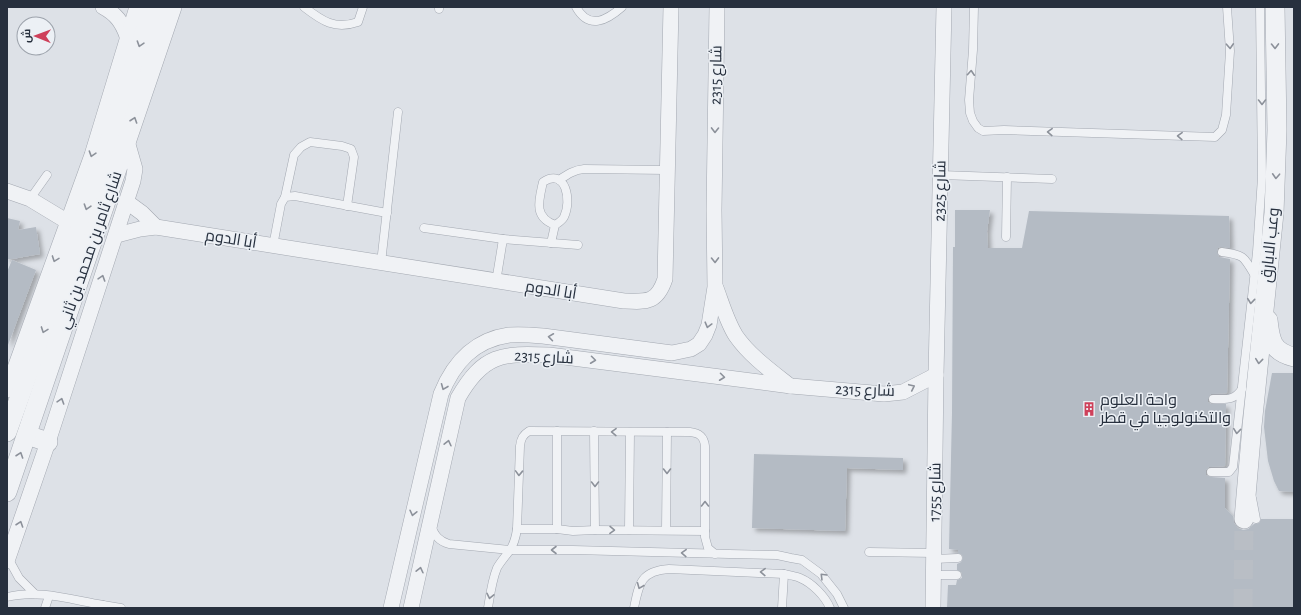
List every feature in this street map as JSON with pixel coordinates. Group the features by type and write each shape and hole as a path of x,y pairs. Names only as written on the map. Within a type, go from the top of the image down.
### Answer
{"street":[{"path":"102,7 114,14 119,19 127,36"},
{"path":"7,390 92,155 137,7"},
{"name":"شارع ثامر بن محمد بن ثاني","path":"7,432 80,229 152,7"},
{"name":"شارع ثامر بن محمد بن ثاني","path":"7,492 172,7"},
{"name":"أبا الدوم","path":"117,234 156,227 496,282 624,301 644,302 656,296 661,290 665,279 671,7"},
{"name":"شارع 2315","path":"391,608 441,394 454,368 473,348 483,343 510,335 543,336 672,353 691,349 699,344 705,335 709,325 715,287 714,210 717,7"},
{"name":"شارع 2325","path":"936,375 944,7"},
{"name":"وعب الابارق","path":"1250,519 1247,482 1274,213 1276,170 1274,7"},
{"path":"8,560 127,202 135,173 127,141"},
{"path":"7,191 30,199 68,222"},
{"path":"127,202 142,213 156,227"},
{"name":"شارع 2315","path":"715,287 733,329 742,344 755,357 791,386"},
{"path":"1266,294 1269,335 1272,342 1280,352 1294,357"},
{"name":"شارع 2315","path":"411,608 458,398 476,372 497,358 510,354 549,355 791,386 872,393 897,393 911,388 936,375"},
{"name":"شارع 1755","path":"933,608 936,375"},
{"path":"27,436 48,442"}],"lane":[{"path":"304,7 317,17 335,25 352,24 358,22 363,7"},
{"path":"576,7 579,13 586,20 597,21 610,16 622,7"},
{"path":"974,7 973,50 969,100 970,113 978,128 983,130 1215,137 1222,130 1226,114 1230,52 1227,7"},
{"path":"1211,472 1229,472 1233,467 1242,390 1262,178 1260,7"},
{"path":"381,263 398,112"},
{"path":"273,246 281,204 285,197 294,156 301,147 310,142 342,146 351,149 354,156 347,206"},
{"path":"559,180 570,173 584,169 667,170"},
{"path":"30,199 47,175"},
{"path":"941,175 1052,178"},
{"path":"1006,237 1007,177"},
{"path":"552,243 555,225 565,216 567,191 563,183 559,180 548,178 543,182 540,197 540,212 543,219 555,225"},
{"path":"285,197 295,196 387,213"},
{"path":"424,228 503,239 578,246"},
{"path":"496,282 503,239"},
{"path":"1222,252 1236,254 1246,258 1254,274"},
{"path":"1213,399 1227,399 1238,396 1242,390"},
{"path":"488,608 497,569 501,561 510,550 516,537 520,440 524,434 529,431 696,432 701,435 704,440 706,543 708,548 715,554"},
{"path":"557,431 557,529"},
{"path":"594,431 595,530"},
{"path":"628,530 630,432"},
{"path":"666,530 667,432"},
{"path":"430,524 435,535 442,542 510,550 573,550 777,556 802,560 813,567 826,579 837,594 844,608"},
{"path":"517,529 557,529 573,531 705,531"},
{"path":"869,552 958,558"},
{"path":"8,560 20,578 35,594"},
{"path":"634,608 639,586 643,580 654,571 659,570 784,574 799,578 808,583 819,593 830,608"},
{"path":"782,608 784,574"},
{"path":"934,574 957,574"},
{"path":"7,597 23,594 35,594 121,608"},
{"path":"45,608 49,596"}],"building":[{"name":"واحة العلوم والتكنولوجيا في قطر","path":"955,210 990,210 987,231 988,248 1022,248 1029,211 1229,216 1230,248 1220,247 1218,248 1217,252 1219,257 1230,259 1227,393 1211,394 1208,399 1208,402 1211,404 1226,404 1225,466 1209,467 1206,470 1206,475 1225,478 1225,508 1233,516 1234,523 1238,528 1243,530 1248,529 1254,524 1259,523 1261,519 1294,519 1294,608 947,608 948,585 956,585 957,580 962,578 962,573 957,570 957,564 961,562 963,558 962,555 958,553 958,550 949,549 953,247 955,247"},
{"path":"7,218 20,221 18,230 36,227 40,254 7,259"},
{"path":"12,260 36,270 8,345 7,272"},
{"path":"1272,373 1294,373 1294,492 1279,491 1274,481 1268,461 1264,427 1265,411"},
{"path":"754,454 903,458 903,470 847,468 845,531 752,528"}],"tunnel":[{"path":"1243,608 1244,519"}],"place":[{"name":"واحة العلوم والتكنولوجيا في قطر","path":"1089,409"}]}
